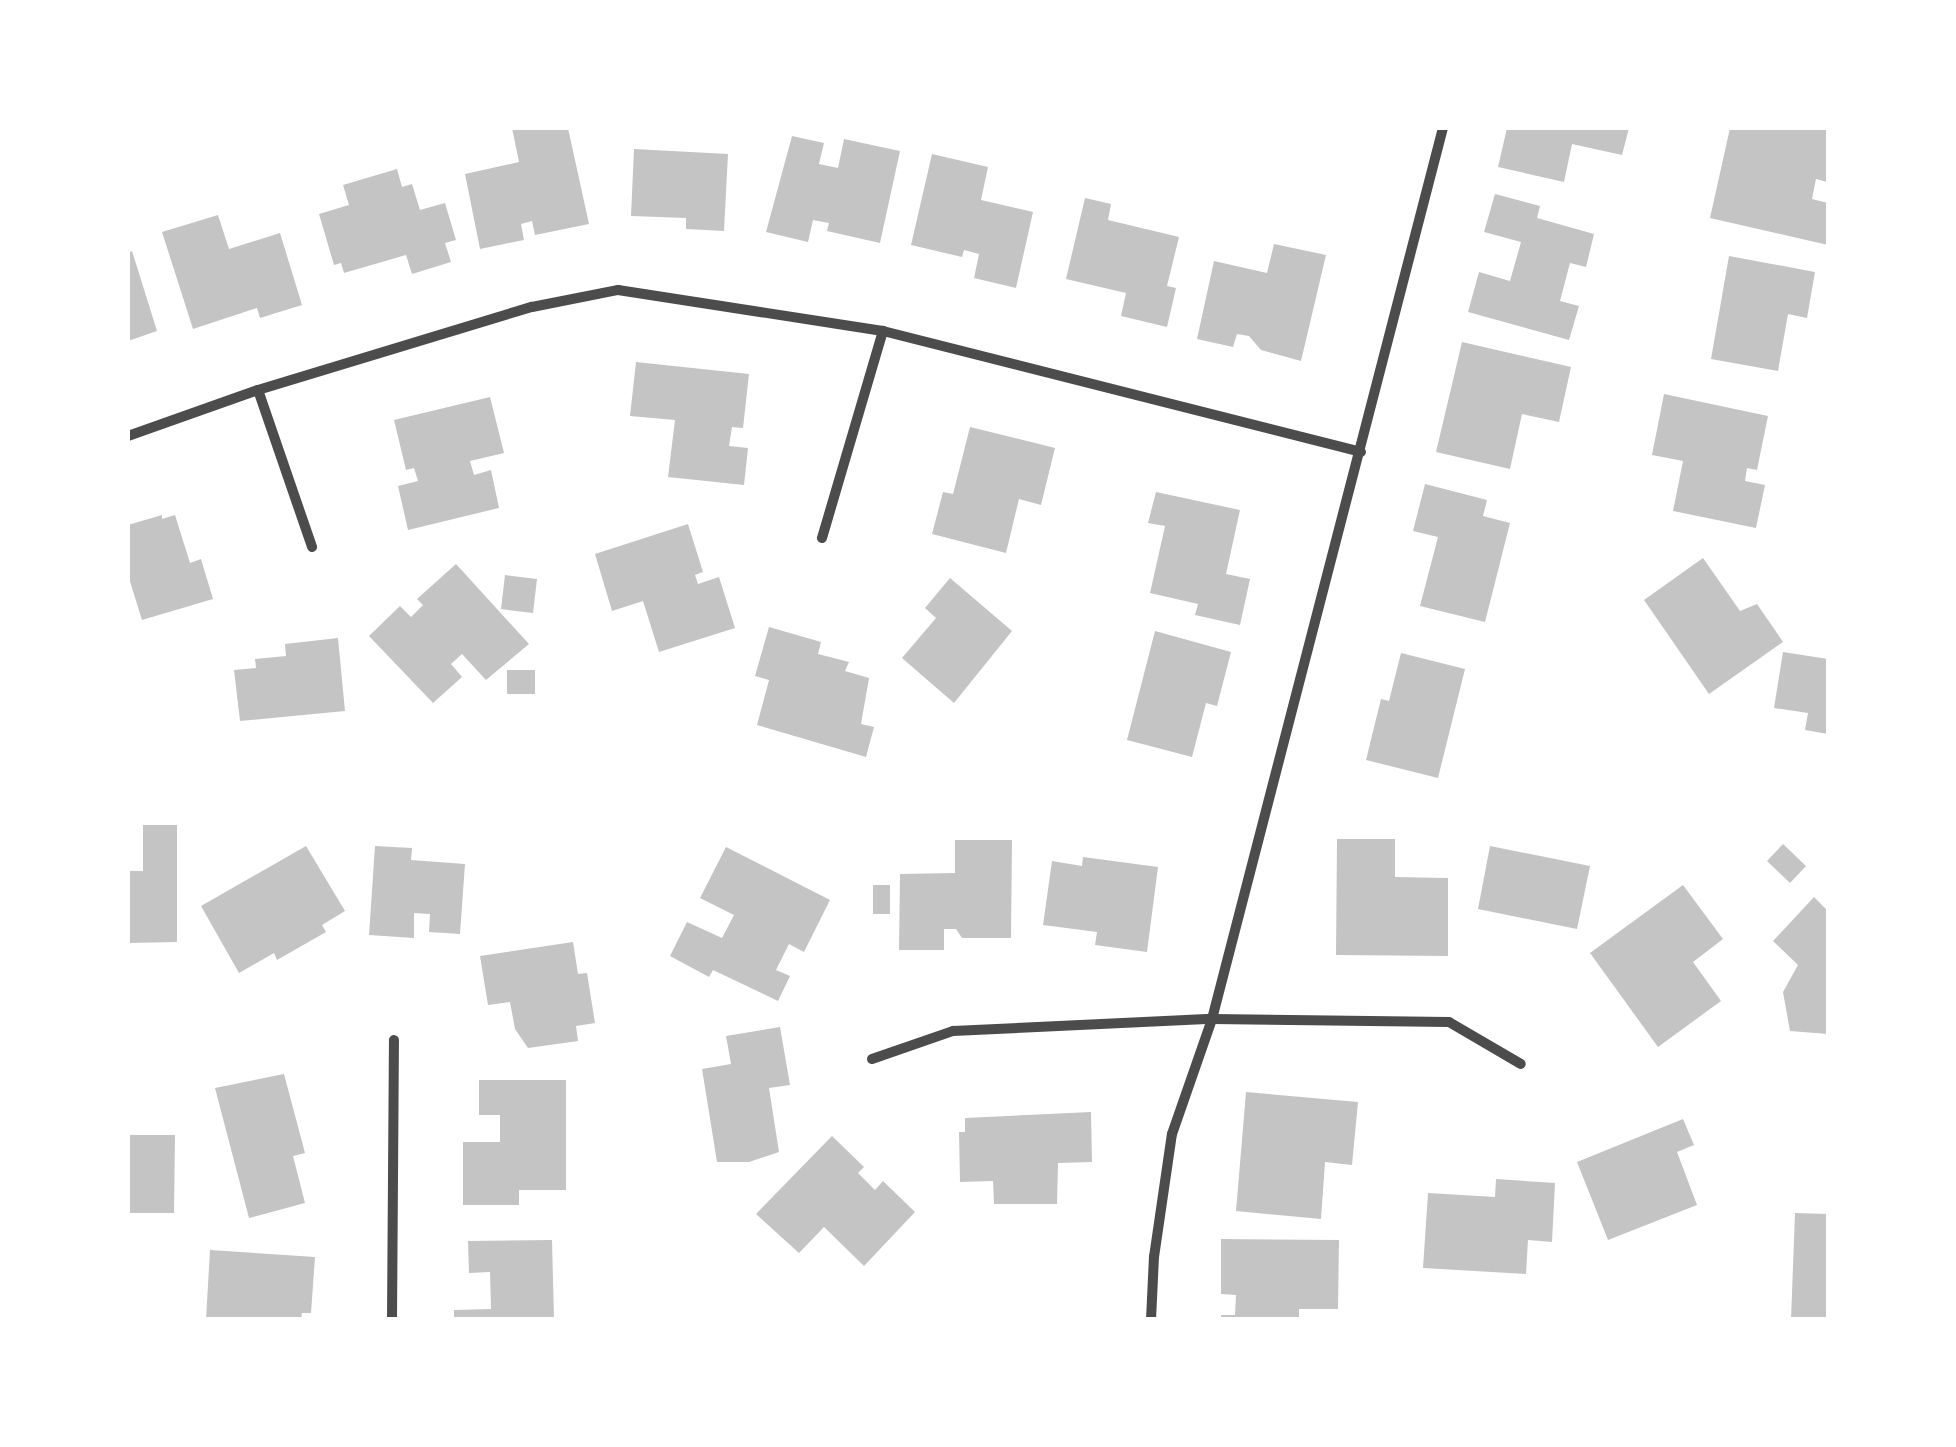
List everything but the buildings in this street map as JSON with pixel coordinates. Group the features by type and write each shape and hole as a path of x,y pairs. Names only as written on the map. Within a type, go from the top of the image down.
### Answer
{"street":[{"path":"1151,1320 1154,1256 1172,1134 1212,1019 1444,128"},
{"path":"128,436 258,390 532,306 618,290 883,331 1361,452"},
{"path":"822,538 883,331"},
{"path":"258,390 312,547"},
{"path":"872,1059 953,1031 1212,1019 1449,1022 1522,1064"},
{"path":"392,1320 394,1040"}]}
